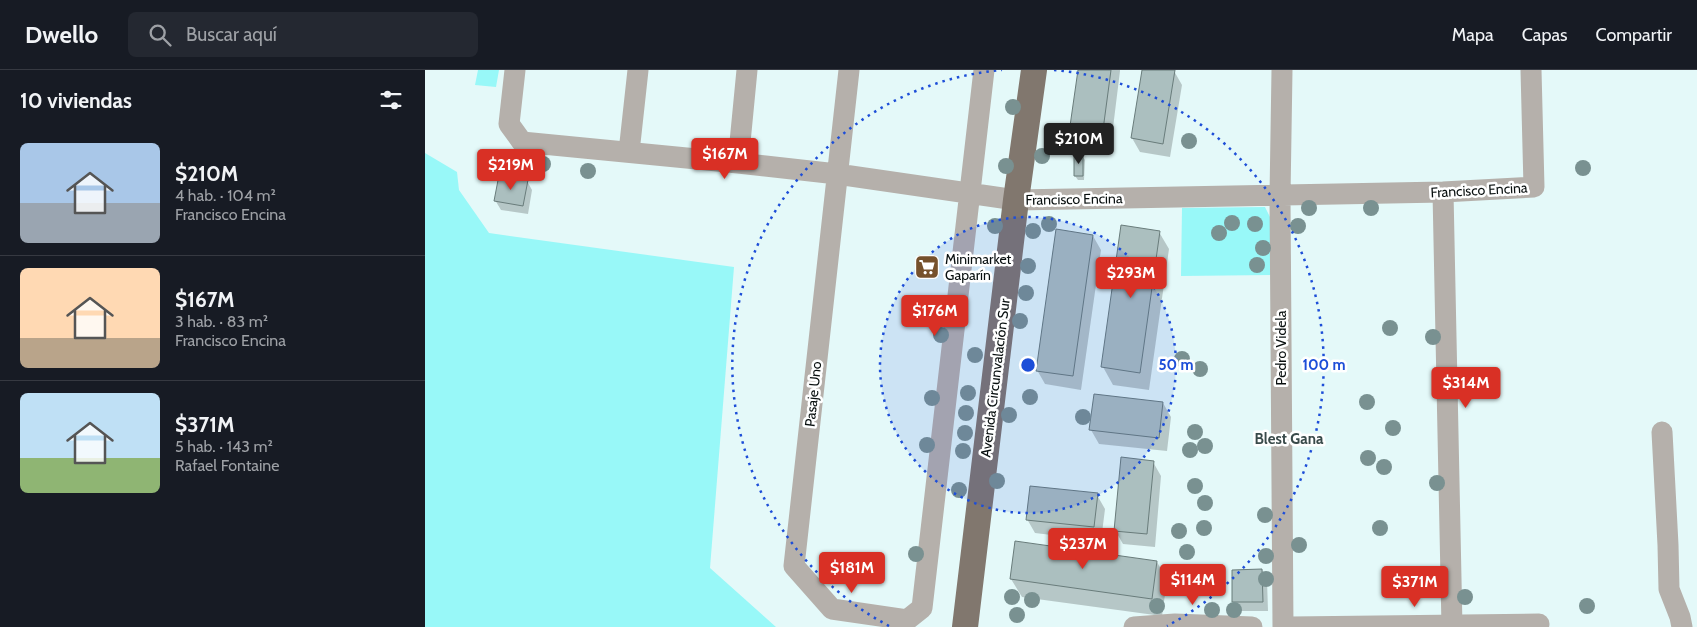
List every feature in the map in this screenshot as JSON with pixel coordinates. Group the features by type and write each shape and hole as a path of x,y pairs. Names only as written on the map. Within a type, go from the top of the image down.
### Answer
{"main road":[{"name":"Avenida Circunvalación Sur","path":"965,627 1016,200 1035,70"}],"street":[{"name":"Francisco Encina","path":"515,70 509,124 522,142 837,174 1016,200 1443,192 1535,187 1531,70"},
{"path":"629,152 638,70"},
{"path":"737,163 747,70"},
{"name":"Pasaje Uno","path":"849,70 794,566 832,609 907,620 922,608 969,194"},
{"path":"969,194 984,70"},
{"name":"Pedro Videla","path":"1282,70 1280,196 1283,627"},
{"path":"1443,192 1452,626"},
{"path":"1662,432 1669,589 1680,617 1681,627"},
{"path":"1134,627 1175,624 1253,627"},
{"path":"1291,627 1539,624"}],"shaded area":[{"path":"478,70 499,70 496,87 475,85"},
{"path":"425,153 457,172 459,190 489,233 734,267 710,568 776,627 425,627"},
{"path":"1265,207 1270,217 1271,275 1181,276 1182,208"}],"building":[{"path":"1078,70 1111,70 1103,130 1070,126"},
{"path":"1142,70 1175,70 1163,144 1131,138"},
{"path":"1074,154 1083,154 1083,176 1074,176"},
{"path":"499,175 528,180 523,206 494,201"},
{"path":"1121,225 1160,231 1140,373 1101,367"},
{"path":"1056,229 1093,235 1073,376 1036,371"},
{"path":"1094,394 1163,402 1159,438 1089,430"},
{"path":"1121,457 1154,461 1147,534 1114,531"},
{"path":"1030,486 1098,493 1094,527 1026,520"},
{"path":"1015,541 1157,561 1152,599 1010,579"},
{"path":"1262,569 1263,602 1232,602 1232,570"}],"place":[{"name":"Minimarket Gaparín","path":"927,267"}],"district":[{"name":"Blest Gana","path":"1289,439"}]}
